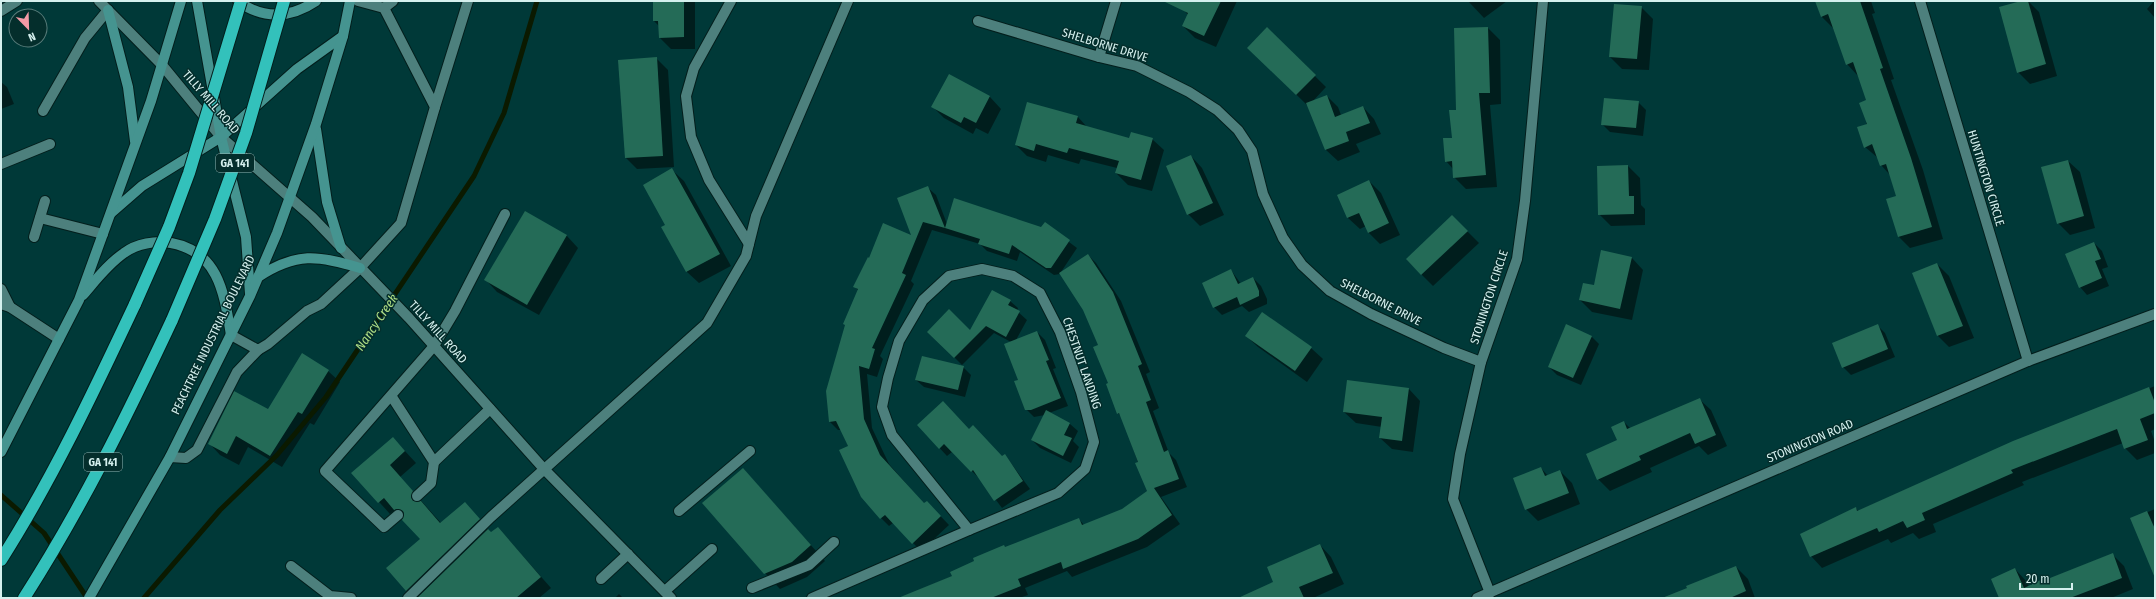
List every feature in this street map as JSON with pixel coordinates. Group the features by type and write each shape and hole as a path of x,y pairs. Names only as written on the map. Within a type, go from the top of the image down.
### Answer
{"highway":[{"path":"1,560 81,418 135,304 169,227 189,173 240,1"},
{"name":"GA 141","path":"24,598 48,560 106,457 172,320 215,219 246,133 284,1"}],"main road":[{"path":"1,452 79,300 136,145 181,1"},
{"path":"197,1 221,136 246,237 250,296"},
{"path":"240,1 254,10 267,15 282,15 307,7 316,1"},
{"name":"PEACHTREE INDUSTRIAL BOULEVARD","path":"89,598 170,457 250,296 290,198 316,124 343,36 350,1"},
{"path":"108,10 128,86 136,145"},
{"path":"111,213 142,186 221,136 297,69 343,36"},
{"path":"316,124 320,163 327,202 341,248"},
{"path":"79,300 114,260 125,252 152,242 177,244 196,250 205,258 214,272 227,308 231,335"},
{"path":"258,277 278,265 300,258 327,259 360,268"}],"street":[{"path":"1,11 16,1"},
{"name":"TILLY MILL ROAD","path":"99,1 162,65 221,136 290,198 341,248 409,318 544,469 668,595"},
{"path":"358,1 384,8 435,107"},
{"path":"384,8 393,1"},
{"path":"170,457 186,458 197,450 237,372 258,350 268,344 307,311 322,304 360,268 400,223 468,1"},
{"path":"731,1 694,68 686,96 691,137 706,173 749,244"},
{"path":"408,598 491,517 707,323 746,256 756,216 848,1"},
{"path":"1099,57 1116,1"},
{"name":"STONINGTON CIRCLE","path":"1490,593 1453,499 1460,454 1481,362 1517,259 1525,201 1543,1"},
{"name":"HUNTINGTON CIRCLE","path":"1920,1 2028,361"},
{"path":"43,111 85,38 108,10"},
{"name":"SHELBORNE DRIVE","path":"978,21 1099,57 1137,66 1189,92 1217,110 1238,130 1252,151 1263,194 1283,238 1302,265 1330,291 1371,314 1444,348 1481,362"},
{"path":"1,164 50,144"},
{"path":"34,237 45,201"},
{"path":"398,514 384,527 325,471 392,397 434,346 455,311 505,214"},
{"path":"40,218 103,234"},
{"name":"CHESTNUT LANDING","path":"812,598 1058,493 1085,469 1094,442 1080,392 1060,332 1040,293 1013,276 982,269 949,276 923,300 899,342 888,378 882,407 892,435 969,530"},
{"path":"1,289 5,306 59,339"},
{"name":"STONINGTON ROAD","path":"1477,598 2028,361 2155,314"},
{"path":"231,335 258,350"},
{"path":"392,397 434,462"},
{"path":"417,496 431,483 434,462 490,409"},
{"path":"679,512 750,451"},
{"path":"752,588 809,564 834,542"},
{"path":"668,595 712,549"},
{"path":"601,579 628,554"},
{"path":"291,566 330,596 351,598"}],"building":[{"path":"653,1 684,1 684,37 659,38 658,21 653,21"},
{"path":"1163,1 1221,1 1204,36 1182,26 1188,13"},
{"path":"1815,1 1860,1 1883,68 1880,69 1911,158 1932,227 1898,237 1886,199 1896,196 1886,164 1880,166 1872,144 1864,148 1857,127 1867,124 1859,103 1866,100 1853,62 1846,65 1828,14 1821,17"},
{"path":"2021,1 2028,1 2046,64 2017,73 1999,7"},
{"path":"1614,4 1642,6 1637,59 1609,57"},
{"path":"1267,27 1316,75 1296,95 1247,48"},
{"path":"1488,27 1490,93 1479,93 1486,175 1453,178 1452,161 1445,162 1443,138 1452,138 1449,110 1456,110 1454,28"},
{"path":"657,57 663,156 625,158 618,60"},
{"path":"949,74 990,96 976,123 964,117 961,123 931,107"},
{"path":"1327,95 1335,117 1363,106 1370,123 1346,132 1349,141 1325,150 1306,103"},
{"path":"1604,98 1639,101 1636,128 1601,125"},
{"path":"1027,102 1078,116 1076,123 1129,138 1131,132 1153,138 1141,180 1115,173 1119,161 1069,148 1067,153 1036,144 1034,151 1015,145"},
{"path":"1191,155 1213,203 1187,215 1166,166"},
{"path":"2068,160 2084,216 2057,224 2041,167"},
{"path":"1628,165 1629,196 1634,196 1634,214 1598,215 1597,166"},
{"path":"672,168 720,254 686,272 661,227 665,225 643,185"},
{"path":"1369,180 1389,223 1368,233 1359,213 1347,218 1337,195"},
{"path":"928,186 945,228 923,222 902,273 906,275 872,348 875,349 869,369 859,366 864,419 880,455 924,503 927,501 941,516 912,544 885,515 880,519 861,497 839,450 848,446 836,421 829,422 826,391 845,325 843,324 858,289 853,287 868,257 869,258 883,223 911,235 897,198"},
{"path":"954,198 1041,227 1045,222 1070,240 1051,268 1046,268 1012,245 1009,254 978,244 980,239 945,228"},
{"path":"525,211 567,235 527,305 484,280"},
{"path":"1452,215 1468,231 1421,275 1406,259"},
{"path":"2094,242 2101,259 2095,261 2102,278 2079,288 2065,254"},
{"path":"1601,250 1632,257 1620,309 1579,300 1583,283 1594,285"},
{"path":"1088,254 1113,292 1142,364 1138,366 1151,400 1146,402 1164,452 1168,450 1179,479 1154,488 1172,515 1138,539 1063,569 1061,562 1018,579 1021,586 991,598 898,598 952,576 950,572 974,561 973,558 1004,545 1005,547 1079,518 1082,525 1122,509 1147,491 1135,463 1138,462 1119,413 1117,414 1106,384 1108,383 1093,347 1098,345 1083,310 1059,273"},
{"path":"1937,263 1963,326 1937,336 1912,273"},
{"path":"1231,269 1238,284 1253,277 1259,291 1259,296 1240,305 1237,297 1213,308 1202,283"},
{"path":"992,290 1011,300 1008,305 1020,311 1006,337 986,326 954,358 927,332 949,309 970,330"},
{"path":"1262,312 1312,347 1295,371 1245,336"},
{"path":"1566,324 1592,336 1573,378 1548,367"},
{"path":"1878,324 1888,349 1842,368 1832,343"},
{"path":"1037,331 1049,360 1046,361 1061,398 1031,410 1025,410 1014,381 1018,380 1004,344"},
{"path":"302,353 329,370 302,414 298,412 270,456 236,436 227,454 208,444 234,391 268,409"},
{"path":"922,356 964,366 958,390 915,380"},
{"path":"1347,380 1409,388 1402,441 1379,438 1382,417 1343,412"},
{"path":"2149,387 2155,403 2155,413 2140,419 2148,440 2124,449 2117,429 2011,470 2013,473 1922,513 1925,520 1907,528 1903,521 1879,532 1877,528 1810,557 1800,534 1856,507 1857,511 2013,441"},
{"path":"1700,398 1716,435 1695,444 1690,433 1639,456 1641,460 1597,480 1586,454 1617,440 1611,427 1624,421 1627,429"},
{"path":"943,401 969,429 973,425 1002,456 1005,454 1023,481 994,501 973,470 971,472 944,444 939,449 917,425"},
{"path":"1046,410 1070,423 1064,435 1072,438 1063,456 1031,440"},
{"path":"393,437 405,451 390,465 413,491 411,497 413,501 421,501 440,523 465,502 480,519 406,591 386,568 420,539 402,520 404,514 403,511 397,509 394,510 384,498 378,503 351,473"},
{"path":"1541,467 1545,476 1560,470 1569,493 1525,510 1513,478"},
{"path":"743,468 811,545 792,562 764,574 702,503"},
{"path":"2147,511 2155,529 2155,578 2130,518"},
{"path":"498,527 541,577 516,598 417,598 488,529 491,532"},
{"path":"1320,544 1333,573 1299,587 1304,598 1238,598 1273,582 1267,567"},
{"path":"2113,553 2122,578 2070,598 1999,598 1991,579 2015,568 2024,588 2049,576 2050,578"},
{"path":"1736,566 1746,591 1730,598 1662,598 1687,588 1686,586"}],"waterway":[{"name":"Nancy Creek","path":"144,598 220,510 277,455 326,397 474,176 504,113 537,1"},
{"path":"1,495 44,533 87,598"}]}
